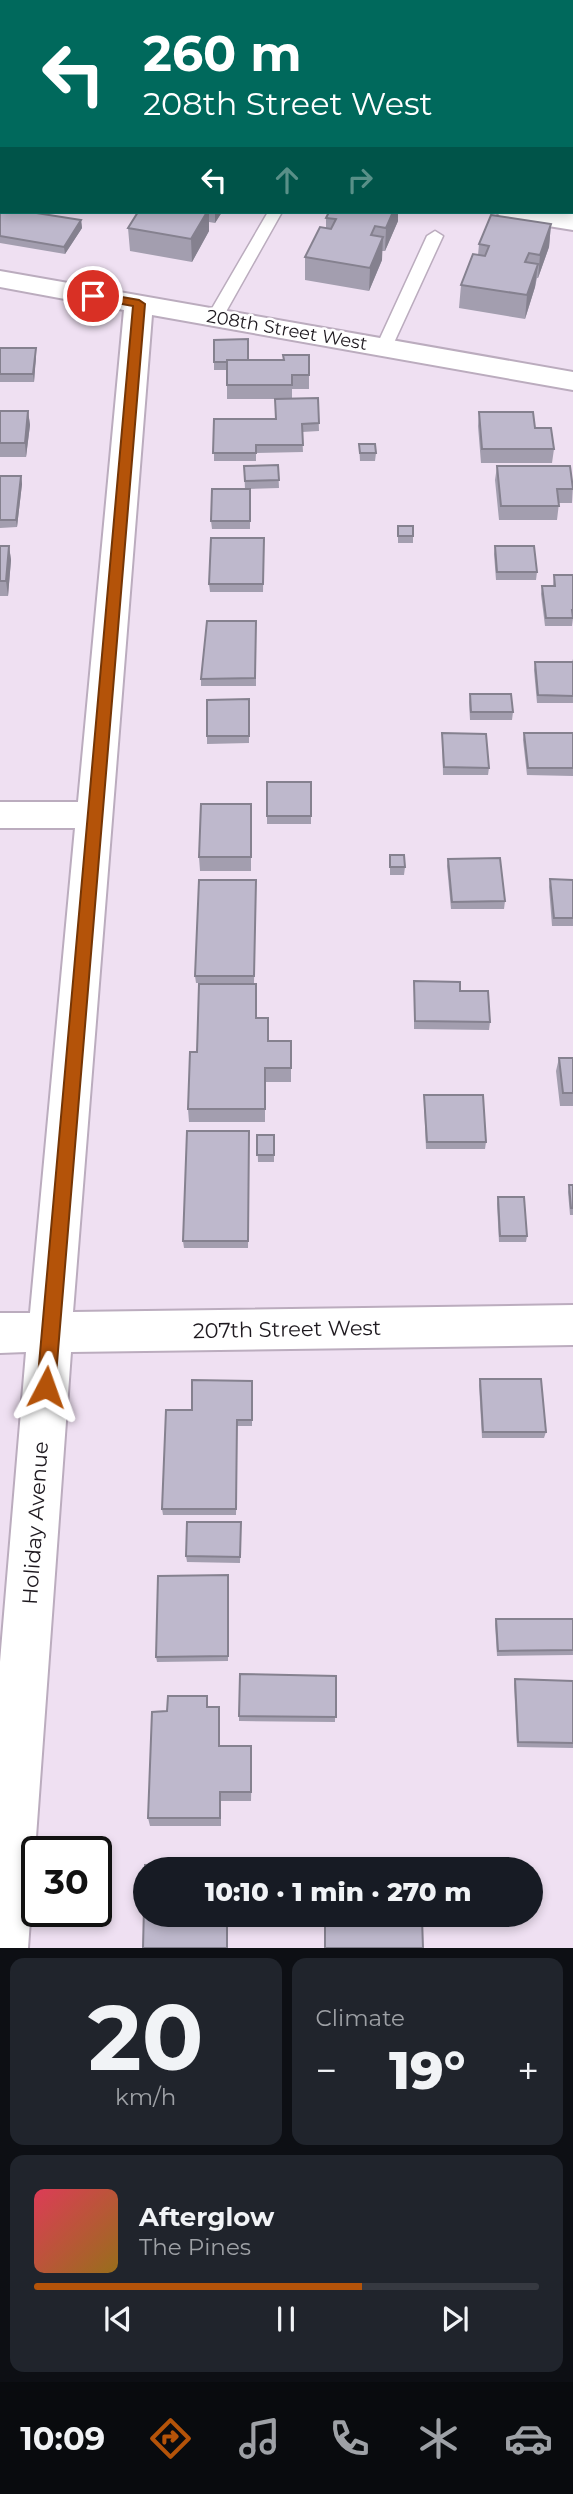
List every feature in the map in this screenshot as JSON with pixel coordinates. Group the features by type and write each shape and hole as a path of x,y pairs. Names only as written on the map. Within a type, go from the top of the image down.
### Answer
{"street":[{"path":"523,214 573,222"},
{"name":"208th Street West","path":"0,279 573,382"},
{"name":"Holiday Avenue","path":"2,1948 50,1333 139,304"},
{"path":"0,815 95,815"},
{"name":"207th Street West","path":"0,1333 573,1325"}],"lane":[{"path":"215,317 274,214"},
{"path":"384,347 435,236"}],"building":[{"path":"0,214 43,214 81,220 64,247 0,236"},
{"path":"137,214 206,214 191,239 128,228"},
{"path":"328,214 392,214 386,228 375,226 371,235 383,237 370,268 305,257 320,227 331,229 336,219 326,218"},
{"path":"491,215 551,224 540,255 529,253 525,262 538,264 527,295 461,285 473,254 485,256 489,246 479,244"},
{"path":"248,339 248,360 214,362 214,340"},
{"path":"0,348 36,348 33,374 0,374"},
{"path":"283,355 309,355 309,375 292,375 292,385 227,385 227,360 284,360"},
{"path":"318,398 319,423 302,424 303,445 256,445 256,453 213,453 214,419 276,419 275,399"},
{"path":"0,411 28,411 25,443 0,443"},
{"path":"479,412 533,412 535,428 551,428 554,449 482,449"},
{"path":"359,444 375,444 376,453 360,453"},
{"path":"278,465 279,480 245,481 244,466"},
{"path":"497,466 570,466 573,489 557,489 559,506 501,506"},
{"path":"0,476 21,476 16,520 0,520"},
{"path":"212,489 250,489 250,521 211,521"},
{"path":"398,526 413,526 413,536 398,536"},
{"path":"211,538 264,538 263,584 209,584"},
{"path":"0,546 9,546 6,581 0,581"},
{"path":"495,546 534,546 537,572 497,572"},
{"path":"554,575 573,575 573,618 546,618 542,586 555,586"},
{"path":"207,621 256,621 255,678 201,679"},
{"path":"535,662 573,662 573,696 538,695"},
{"path":"470,694 511,694 513,712 471,712"},
{"path":"249,699 249,736 207,736 207,700"},
{"path":"442,733 486,734 489,768 444,767"},
{"path":"524,733 573,733 573,768 528,768"},
{"path":"267,782 311,782 311,816 267,816"},
{"path":"201,804 251,804 251,857 199,857"},
{"path":"390,855 404,855 405,867 390,867"},
{"path":"500,858 505,901 452,902 448,859"},
{"path":"550,879 573,880 573,918 554,918"},
{"path":"199,880 256,880 254,976 195,976"},
{"path":"414,981 460,982 460,991 488,991 490,1022 415,1021"},
{"path":"199,984 256,984 256,1018 268,1018 268,1041 291,1041 291,1068 265,1068 265,1109 188,1109 190,1052 197,1052"},
{"path":"559,1058 573,1058 573,1093 563,1093"},
{"path":"424,1095 483,1095 486,1142 427,1142"},
{"path":"187,1131 249,1131 248,1241 183,1241"},
{"path":"257,1135 274,1135 274,1155 257,1155"},
{"path":"569,1185 573,1185 573,1208 571,1208"},
{"path":"498,1197 524,1197 527,1236 500,1236"},
{"path":"480,1379 541,1379 546,1432 483,1432"},
{"path":"192,1380 252,1381 252,1420 237,1420 236,1509 162,1509 166,1410 192,1410"},
{"path":"187,1522 241,1522 240,1557 186,1556"},
{"path":"228,1575 228,1656 156,1657 158,1576"},
{"path":"496,1619 573,1619 573,1650 498,1651"},
{"path":"240,1674 336,1676 336,1717 239,1716"},
{"path":"515,1679 573,1681 573,1743 518,1742"},
{"path":"168,1696 207,1696 207,1707 219,1707 219,1746 251,1746 251,1792 220,1792 220,1818 148,1818 152,1712 167,1711"},
{"path":"144,1927 227,1927 227,1948 143,1948"},
{"path":"325,1927 422,1927 423,1948 325,1948"}],"route":[{"path":"46,1387 139,304 93,296"}]}
